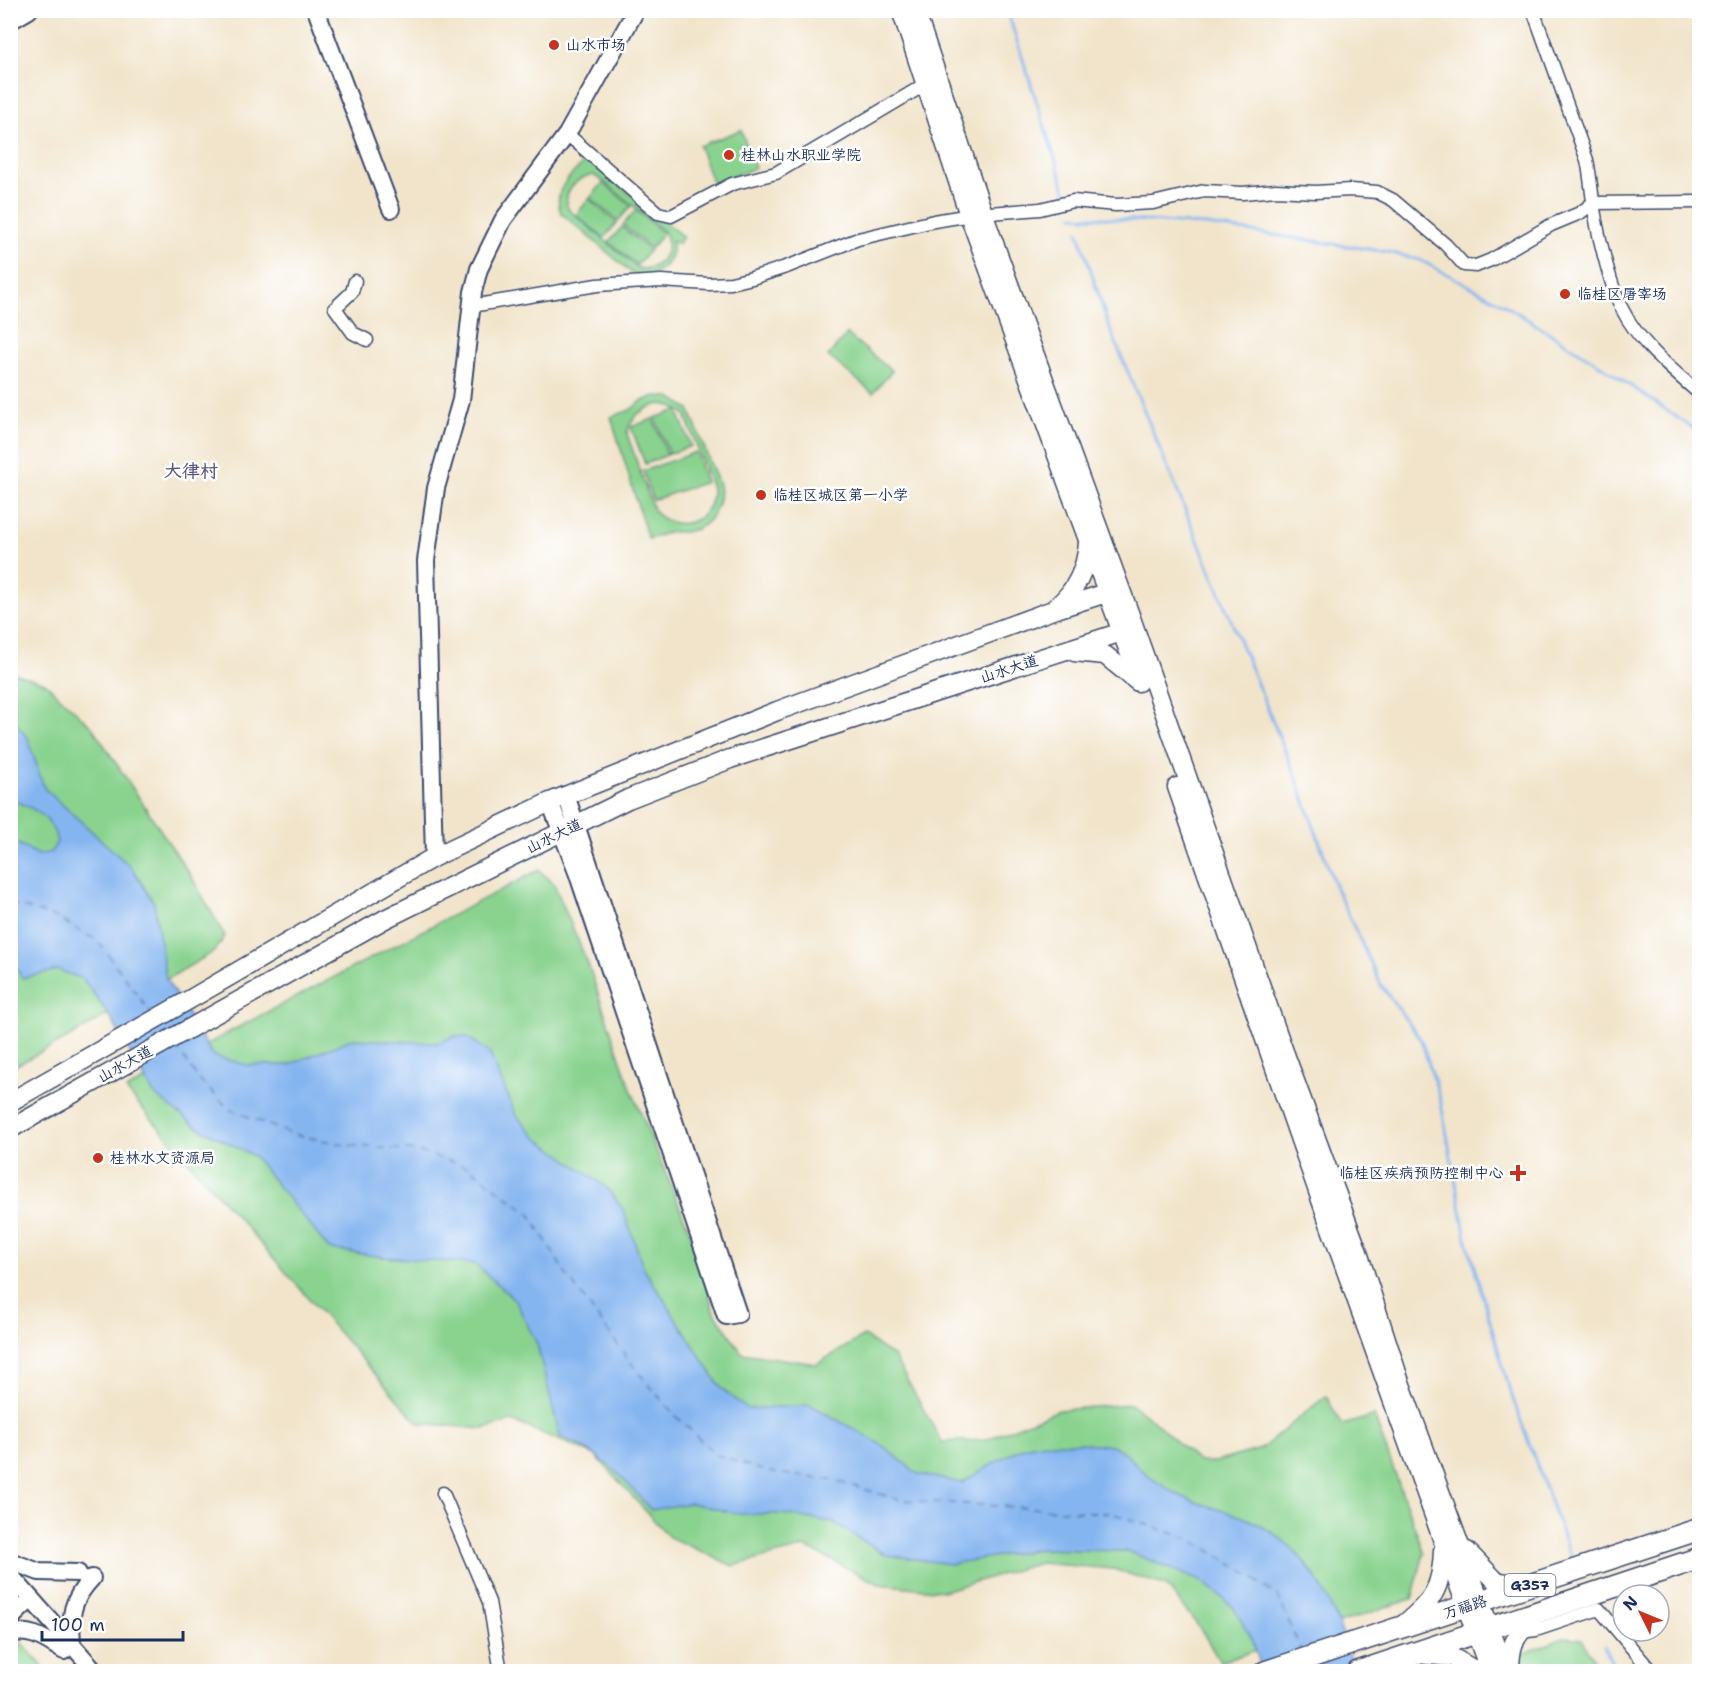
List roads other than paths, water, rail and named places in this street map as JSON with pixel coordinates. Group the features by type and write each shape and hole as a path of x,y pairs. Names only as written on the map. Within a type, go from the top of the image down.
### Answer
{"highway":[{"name":"万福路","path":"1265,1671 1700,1529"},
{"name":"万福路","path":"1363,1670 1700,1558"}],"main road":[{"path":"901,10 926,84 1357,1249 1451,1542 1440,1583 1431,1600 1399,1628"},
{"path":"915,10 976,214 1088,541 1114,590"},
{"path":"1050,611 1075,588 1087,557 1088,541"},
{"name":"山水大道","path":"10,1102 434,857 558,799 777,711 1050,611 1114,590"},
{"path":"1128,630 1141,685 1329,1223 1474,1604 1483,1630 1490,1671"},
{"name":"山水大道","path":"10,1129 385,919 628,799 730,759 1128,630"},
{"path":"1063,651 1104,655 1141,685"},
{"path":"1451,1542 1496,1581 1527,1586"},
{"path":"1508,1671 1510,1652 1520,1632 1537,1612"},
{"path":"1483,1630 1508,1671"},
{"path":"1409,1654 1452,1657 1478,1671"}],"street":[{"path":"10,21 29,10"},
{"path":"316,10 391,209"},
{"path":"434,857 426,561 436,488 462,400 473,292 479,269 503,220 567,134 636,10"},
{"path":"1533,10 1587,160 1593,203 1606,264 1620,307 1661,360 1700,394"},
{"path":"567,134 658,213 671,216 732,184 776,173 926,84"},
{"path":"471,306 502,302 561,289 606,284 661,281 709,284 738,281 789,266 872,235 976,214 1040,209 1076,201 1109,205 1153,203 1204,191 1243,193 1276,190 1365,190 1377,192 1393,200 1446,245 1464,264 1476,266 1491,260 1551,225 1580,213 1593,203 1700,202"},
{"path":"355,281 352,292 335,308 353,333 367,340"},
{"path":"558,799 569,828 738,1314 726,1316 569,828"},
{"path":"443,1493 489,1602 501,1671"},
{"path":"10,1561 39,1572 85,1575 70,1618 68,1648 82,1671"},
{"path":"10,1575 19,1598 68,1648 96,1671"},
{"path":"10,1619 19,1598"},
{"path":"1520,1632 1536,1630 1599,1609 1652,1671"},
{"path":"10,1634 28,1632 68,1648"}],"water":[{"path":"10,716 28,738 44,788 132,868 154,903 166,979 213,1056 247,1065 288,1065 352,1039 437,1043 455,1036 467,1037 489,1052 516,1115 536,1137 606,1187 623,1209 644,1269 721,1388 747,1409 811,1405 882,1445 918,1474 962,1483 1010,1454 1033,1445 1070,1443 1115,1447 1150,1477 1174,1492 1194,1502 1245,1518 1269,1530 1288,1545 1305,1562 1318,1581 1339,1624 1355,1671 1262,1671 1253,1642 1233,1607 1203,1582 1127,1551 1040,1549 950,1564 886,1555 833,1522 781,1514 739,1514 690,1503 651,1510 621,1477 599,1458 575,1443 560,1437 537,1344 515,1300 475,1264 383,1257 329,1249 254,1156 194,1125 154,1094 107,1012 83,979 58,970 22,978 11,958 11,840 39,855 51,852 57,842 51,826 41,814 11,800"}],"waterway":[{"path":"1007,10 1067,196"},
{"path":"1073,216 1206,225 1388,252 1420,260 1500,302 1597,363 1700,433"},
{"path":"1078,231 1108,324 1296,777 1336,888 1381,985 1421,1040 1440,1098 1466,1238 1510,1391 1571,1558"},
{"path":"1604,1646 1617,1672"}],"place":[{"name":"山水市场","path":"554,45"},
{"name":"桂林山水职业学院","path":"729,155"},
{"name":"临桂区屠宰场","path":"1565,294"},
{"name":"临桂区城区第一小学","path":"761,495"},
{"name":"桂林水文资源局","path":"98,1158"},
{"name":"临桂区疾病预防控制中心","path":"1518,1173"}],"district":[{"name":"大律村","path":"191,471"}]}
